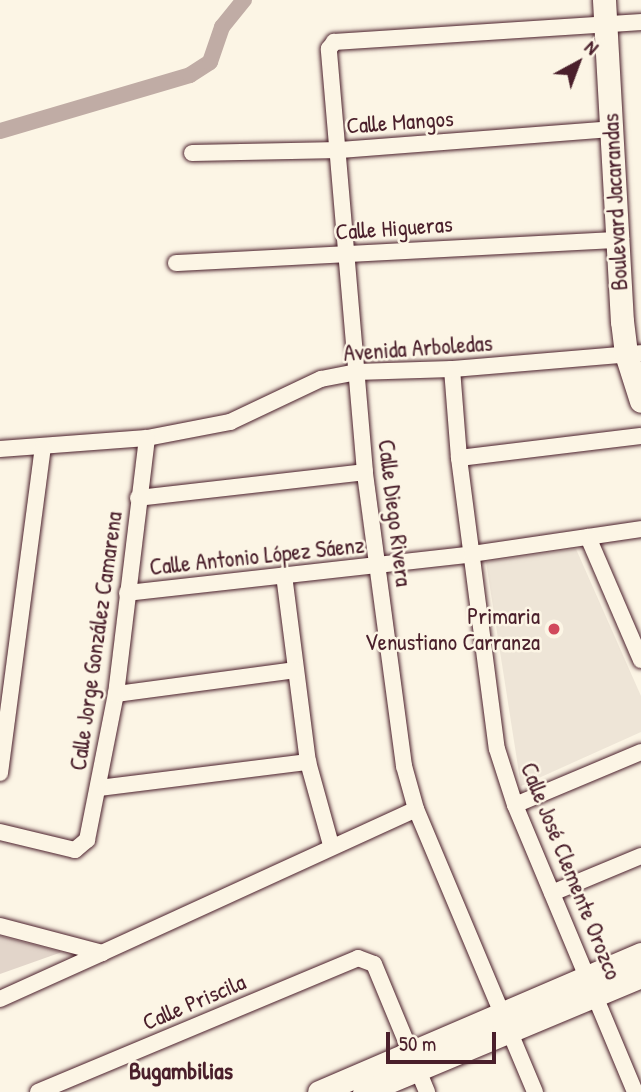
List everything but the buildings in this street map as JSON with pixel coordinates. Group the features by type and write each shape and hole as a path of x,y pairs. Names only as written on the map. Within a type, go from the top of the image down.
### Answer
{"street":[{"name":"Boulevard Jacarandas","path":"604,0 616,240 641,401"},
{"path":"604,24 641,22"},
{"name":"Calle Diego Rivera","path":"535,1092 416,809 404,766 380,565 365,471 340,149 329,49 334,42 604,24"},
{"name":"Calle Mangos","path":"192,153 340,149 611,129"},
{"name":"Calle Higueras","path":"176,263 616,240"},
{"name":"Avenida Arboledas","path":"0,449 148,438 230,422 321,379 356,372 452,369 634,354"},
{"name":"Calle José Clemente Orozco","path":"452,369 458,458 497,749 515,805 635,1083"},
{"path":"458,458 641,436"},
{"name":"Calle Jorge González Camarena","path":"0,832 81,848 99,788 116,694 138,498 148,438"},
{"path":"0,773 43,447"},
{"path":"138,498 365,471"},
{"name":"Calle Antonio López Sáenz","path":"127,593 472,554 641,529"},
{"path":"588,537 641,660"},
{"path":"284,575 308,762 331,845"},
{"path":"116,694 295,670"},
{"path":"515,805 641,752"},
{"path":"99,788 308,762"},
{"path":"0,999 331,845 416,809"},
{"path":"552,893 641,856"},
{"path":"0,926 102,953"},
{"path":"319,1092 415,1061 507,1022 592,985 641,954"},
{"name":"Calle Priscila","path":"38,1092 69,1086 358,958 367,959 374,964 415,1061"},
{"path":"592,985 641,976"},
{"path":"365,1092 415,1061"},
{"path":"415,1061 427,1092"}],"shaded area":[{"name":"Primaria Venustiano Carranza","path":"576,549 641,696 641,732 521,786 486,562"},
{"path":"0,936 62,952 0,974"}],"waterway":[{"path":"0,131 190,75 210,62 222,27 244,0"}],"place":[{"name":"Primaria Venustiano Carranza","path":"554,629"}],"district":[{"name":"Bugambilias","path":"181,1071"}]}
